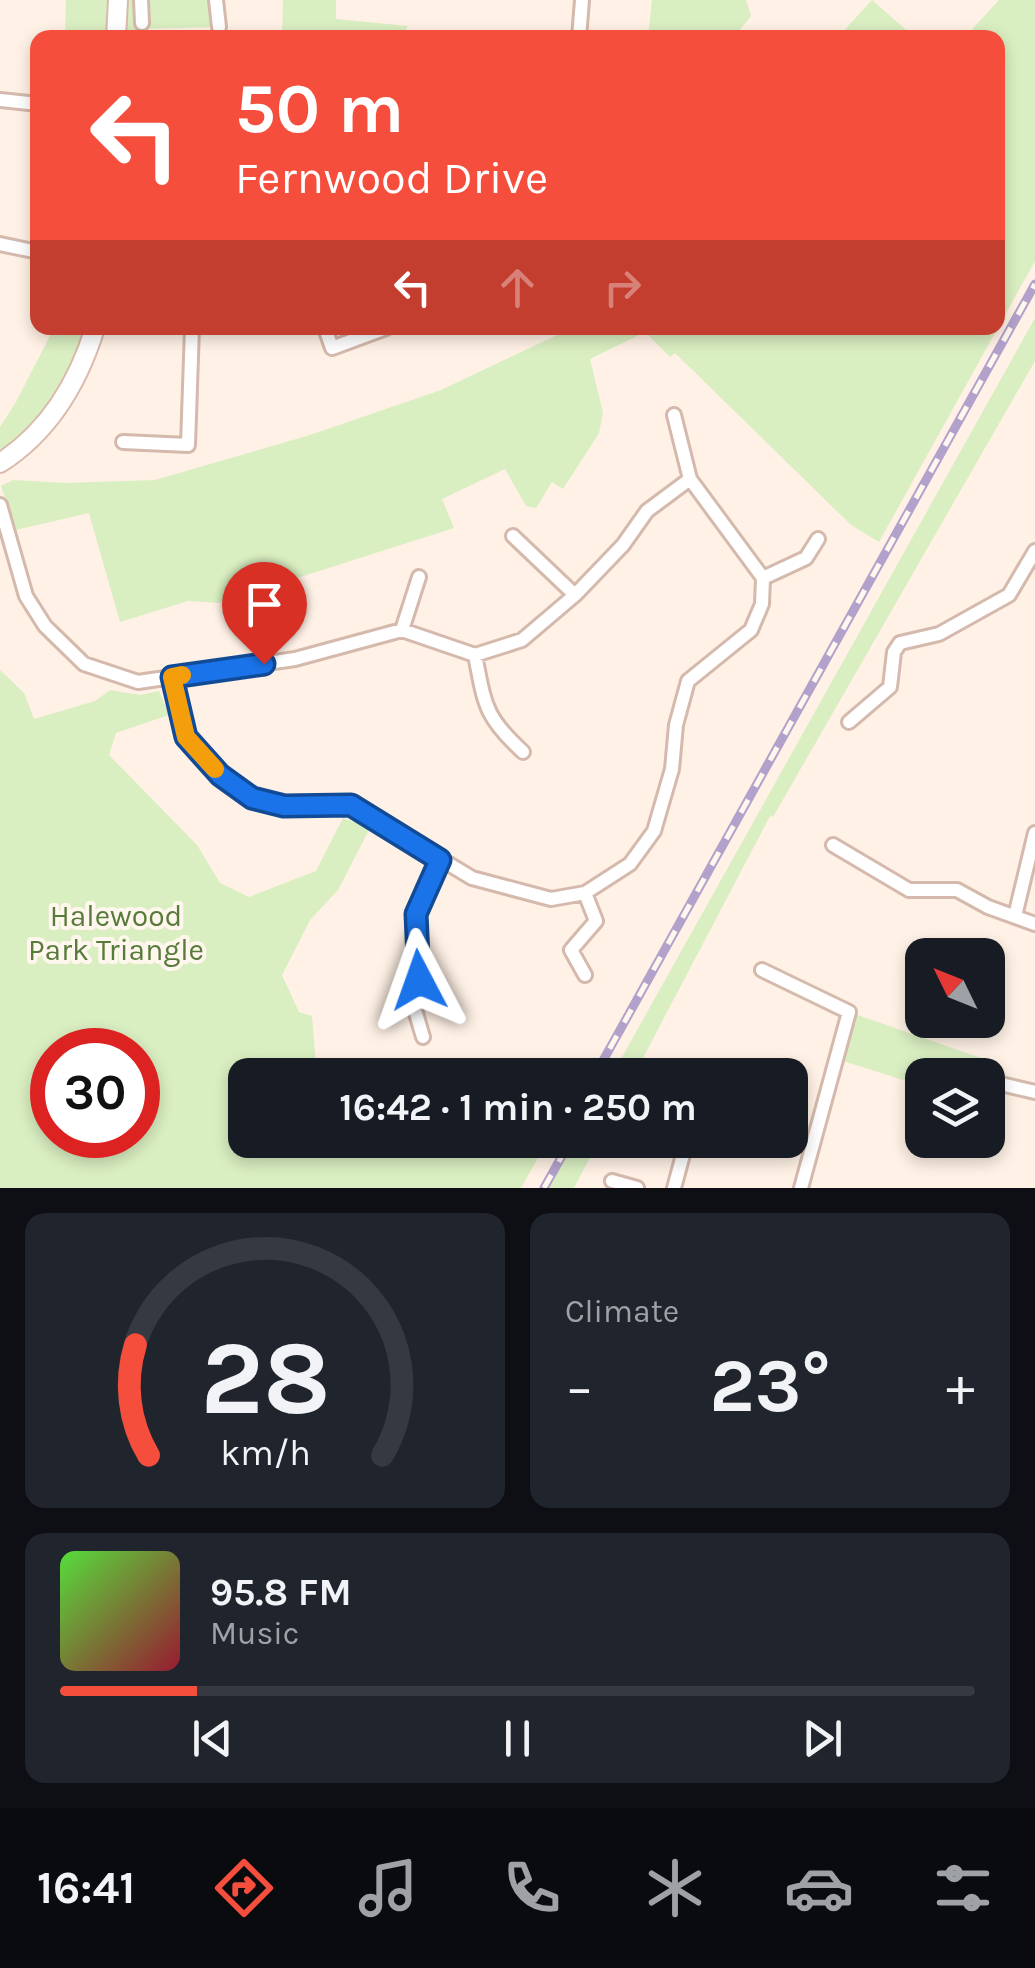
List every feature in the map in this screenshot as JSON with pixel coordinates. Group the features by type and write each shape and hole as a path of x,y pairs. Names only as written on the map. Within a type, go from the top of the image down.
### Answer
{"street":[{"path":"116,30 118,0"},
{"path":"142,0 142,23"},
{"path":"216,0 219,27"},
{"path":"580,30 582,0"},
{"path":"0,100 30,103"},
{"path":"0,244 30,250"},
{"path":"0,463 25,444 62,403 92,335"},
{"path":"123,442 188,445 192,335"},
{"path":"327,335 332,348 367,335"},
{"path":"172,677 186,737 220,775 252,798 284,806 351,805 472,878 551,899 586,892 630,864 654,831 672,769 676,724 688,681 751,630 762,604 763,578 690,480 674,415"},
{"path":"0,505 26,596 45,626 84,664 138,682 296,659 402,630 475,655 522,640 575,596 623,545 647,511 690,480"},
{"path":"513,536 575,596"},
{"path":"763,578 806,558 818,538"},
{"path":"849,722 890,687 894,652 900,643 939,634 1009,595 1035,551"},
{"path":"402,630 419,577"},
{"path":"475,655 486,712 496,728 523,752"},
{"path":"1015,916 1035,832"},
{"path":"833,846 910,890 956,890 1035,924"},
{"path":"423,1036 415,1010 421,997 416,914 440,860"},
{"path":"585,975 571,950 596,921 586,892"},
{"path":"762,970 849,1012 801,1188"},
{"path":"1005,1086 1035,1092"},
{"path":"674,1188 682,1158"},
{"path":"612,1181 636,1188"}],"green space":[{"path":"66,0 216,0 219,27 137,30 65,30"},
{"path":"283,0 336,0 336,19 408,26 406,30 282,30"},
{"path":"652,0 746,0 751,16 740,30 649,30"},
{"path":"872,0 906,30 844,30"},
{"path":"999,0 1035,0 1035,261 1005,315 1005,30 971,30"},
{"path":"1035,318 1035,361 773,817 770,816 643,1058 621,1058"},
{"path":"50,335 90,335 44,426 0,456 0,427"},
{"path":"557,335 639,335 590,359 603,413 599,433 563,489 552,482 536,508 526,506 505,469 442,499 454,528 219,603 188,601 120,622 89,513 16,530 1,486 13,480 155,480 310,435 441,390"},
{"path":"648,335 994,335 879,542 851,525 675,353 670,357"},
{"name":"Halewood Park Triangle","path":"0,670 24,693 34,719 95,701 110,690 140,695 159,691 169,715 116,733 109,755 197,845 220,883 249,897 316,871 343,818 370,828 338,890 310,920 282,975 299,1012 312,1016 315,1058 228,1058 228,1158 538,1158 521,1188 0,1188"},
{"path":"849,1012 905,1031 905,1038 924,1038 981,1058 905,1058 905,1081 837,1059"},
{"path":"566,1158 590,1158 574,1188 549,1188"}],"railway":[{"path":"604,1058 1035,284"},
{"path":"544,1188 561,1158"}],"slow traffic":[{"path":"182,675 172,677 186,737 215,769"}],"route":[{"path":"264,664 172,677 186,737 220,775 252,798 284,806 351,805 440,860 416,914 419,980"}]}
